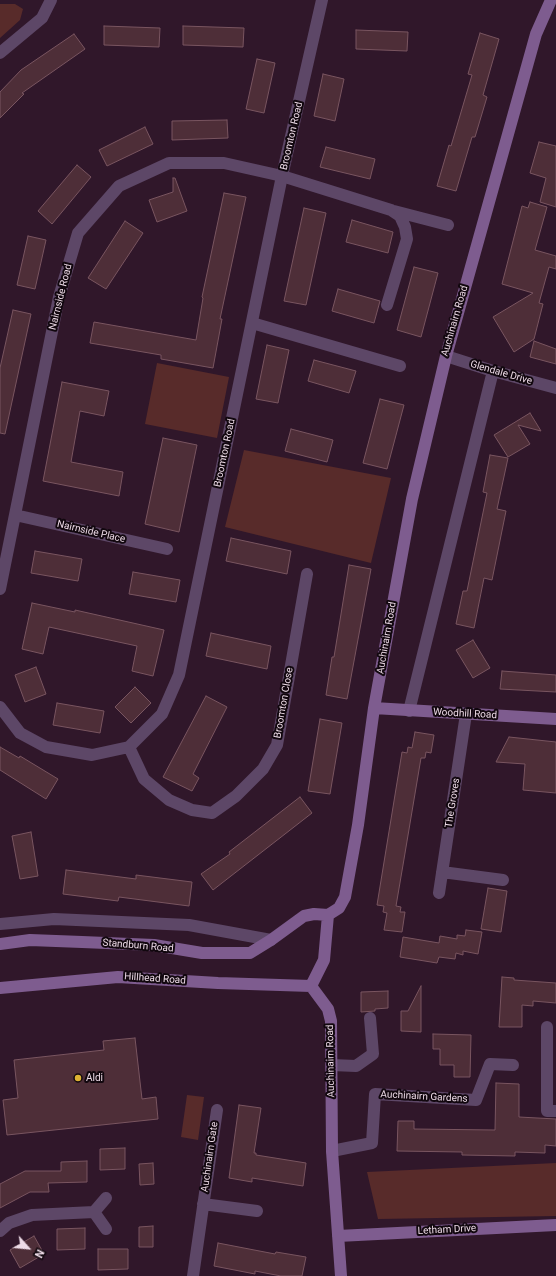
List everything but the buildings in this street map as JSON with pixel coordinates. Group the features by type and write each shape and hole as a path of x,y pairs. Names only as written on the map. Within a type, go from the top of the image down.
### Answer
{"main road":[{"name":"Auchinairn Road","path":"328,916 339,908 345,897 358,825 374,708 412,499 446,356 536,34 551,0"},
{"name":"Woodhill Road","path":"374,708 556,719"},
{"name":"Standburn Road","path":"0,944 30,940 154,945 202,953 250,953 304,916 314,914 328,916"},
{"path":"311,986 324,960 328,916"},
{"name":"Hillhead Road","path":"0,988 118,976 218,983 311,986"},
{"name":"Auchinairn Road","path":"311,986 328,1009 331,1021 332,1151 341,1276"},
{"name":"Letham Drive","path":"338,1236 556,1225"}],"street":[{"path":"0,53 42,18 51,0"},
{"name":"Broomton Road","path":"129,748 162,714 179,676 282,176 322,0"},
{"name":"Nairnside Road","path":"0,589 59,297 78,233 118,186 169,162 224,163 282,176 391,210 448,225"},
{"path":"387,305 407,239 406,227 400,216 391,210"},
{"path":"252,323 400,366"},
{"name":"Glendale Drive","path":"446,356 493,371 556,388"},
{"path":"409,711 493,371"},
{"name":"Nairnside Place","path":"15,515 167,549"},
{"name":"Broomton Close","path":"129,748 144,779 169,800 192,810 212,813 236,796 263,769 277,745 307,574"},
{"path":"0,707 20,733 46,747 92,755 129,748"},
{"name":"The Groves","path":"439,893 466,714"},
{"path":"442,872 503,880"},
{"path":"0,924 54,919 189,925 271,940"},
{"path":"332,1065 356,1066 373,1054 370,1018"},
{"path":"547,1027 547,1111 556,1110"},
{"name":"Auchinairn Gardens","path":"332,1151 372,1143 375,1094 476,1100 490,1064 513,1065"},
{"name":"Auchinairn Gate","path":"193,1276 217,1110"},
{"path":"0,1231 9,1223 32,1215 94,1212 106,1198"},
{"name":"Auchinairn Gate","path":"203,1204 257,1212"},
{"path":"94,1212 106,1229"}],"shaded area":[{"path":"0,4 15,4 23,9 20,20 0,38"},
{"path":"157,363 229,377 217,438 145,424"},
{"path":"244,450 391,478 371,563 225,527"},
{"path":"187,1095 204,1097 198,1140 181,1137"},
{"path":"556,1163 556,1216 378,1219 367,1172"}],"place":[{"name":"Aldi","path":"78,1078"}]}
